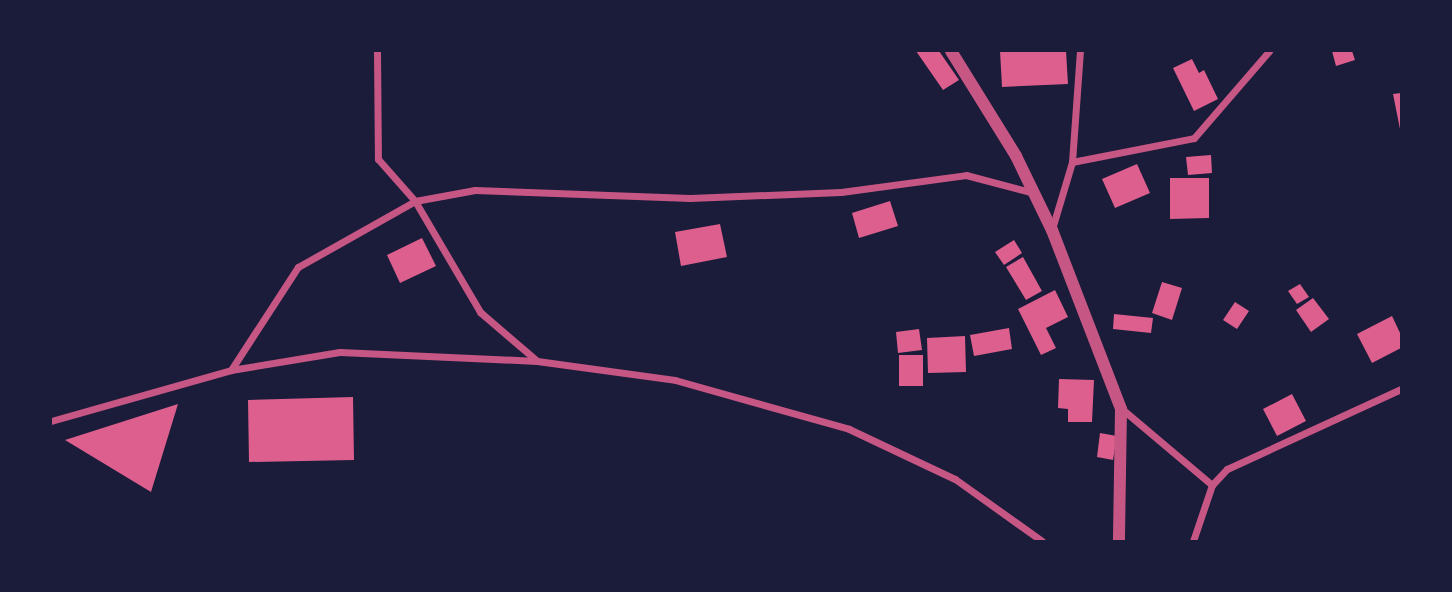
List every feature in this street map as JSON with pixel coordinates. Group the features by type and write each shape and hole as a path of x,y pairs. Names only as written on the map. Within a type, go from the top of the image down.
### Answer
{"street":[{"path":"377,51 378,159 415,201 480,312 537,361"},
{"path":"951,51 1052,230 1122,409 1119,541"},
{"path":"1052,230 1072,162 1080,51"},
{"path":"1072,162 1194,138 1269,51"},
{"path":"231,370 298,267 415,201 475,190 690,198 841,192 966,175 1034,194"},
{"path":"51,421 231,370 340,352 537,361 675,380 849,429 955,479 1042,541"},
{"path":"1194,541 1212,485 1227,469 1401,389"},
{"path":"1122,409 1212,485"}],"building":[{"path":"916,51 939,51 959,80 943,90"},
{"path":"1000,51 1066,51 1068,84 1002,87"},
{"path":"1332,51 1352,51 1355,60 1336,66"},
{"path":"1192,59 1199,73 1204,70 1218,99 1194,111 1173,68"},
{"path":"1401,93 1401,129 1400,129 1393,94"},
{"path":"1211,155 1212,173 1188,175 1186,157"},
{"path":"1137,164 1150,193 1115,208 1102,179"},
{"path":"1170,178 1209,178 1209,218 1170,219"},
{"path":"890,201 898,226 859,238 852,213"},
{"path":"720,224 727,257 681,266 675,232"},
{"path":"422,238 436,266 400,283 387,255"},
{"path":"1014,240 1022,253 1004,265 995,252"},
{"path":"1023,257 1042,291 1026,300 1006,267"},
{"path":"1162,282 1182,288 1172,320 1152,313"},
{"path":"1300,284 1309,297 1297,304 1288,291"},
{"path":"1055,290 1068,317 1046,328 1056,348 1041,355 1018,309"},
{"path":"1313,298 1329,319 1311,332 1296,310"},
{"path":"1235,302 1249,311 1237,329 1223,320"},
{"path":"1114,314 1153,318 1151,333 1113,329"},
{"path":"1392,316 1401,335 1401,348 1372,363 1357,334"},
{"path":"1009,328 1012,349 974,356 970,335"},
{"path":"919,329 922,350 898,353 896,332"},
{"path":"965,336 966,372 928,373 927,338"},
{"path":"899,355 923,355 923,386 899,386"},
{"path":"1059,379 1094,380 1092,422 1068,422 1068,409 1058,408"},
{"path":"1292,394 1306,421 1277,436 1263,409"},
{"path":"353,397 354,460 249,462 248,400"},
{"path":"178,404 151,492 65,440"},
{"path":"1100,433 1117,436 1113,460 1097,457"}]}
